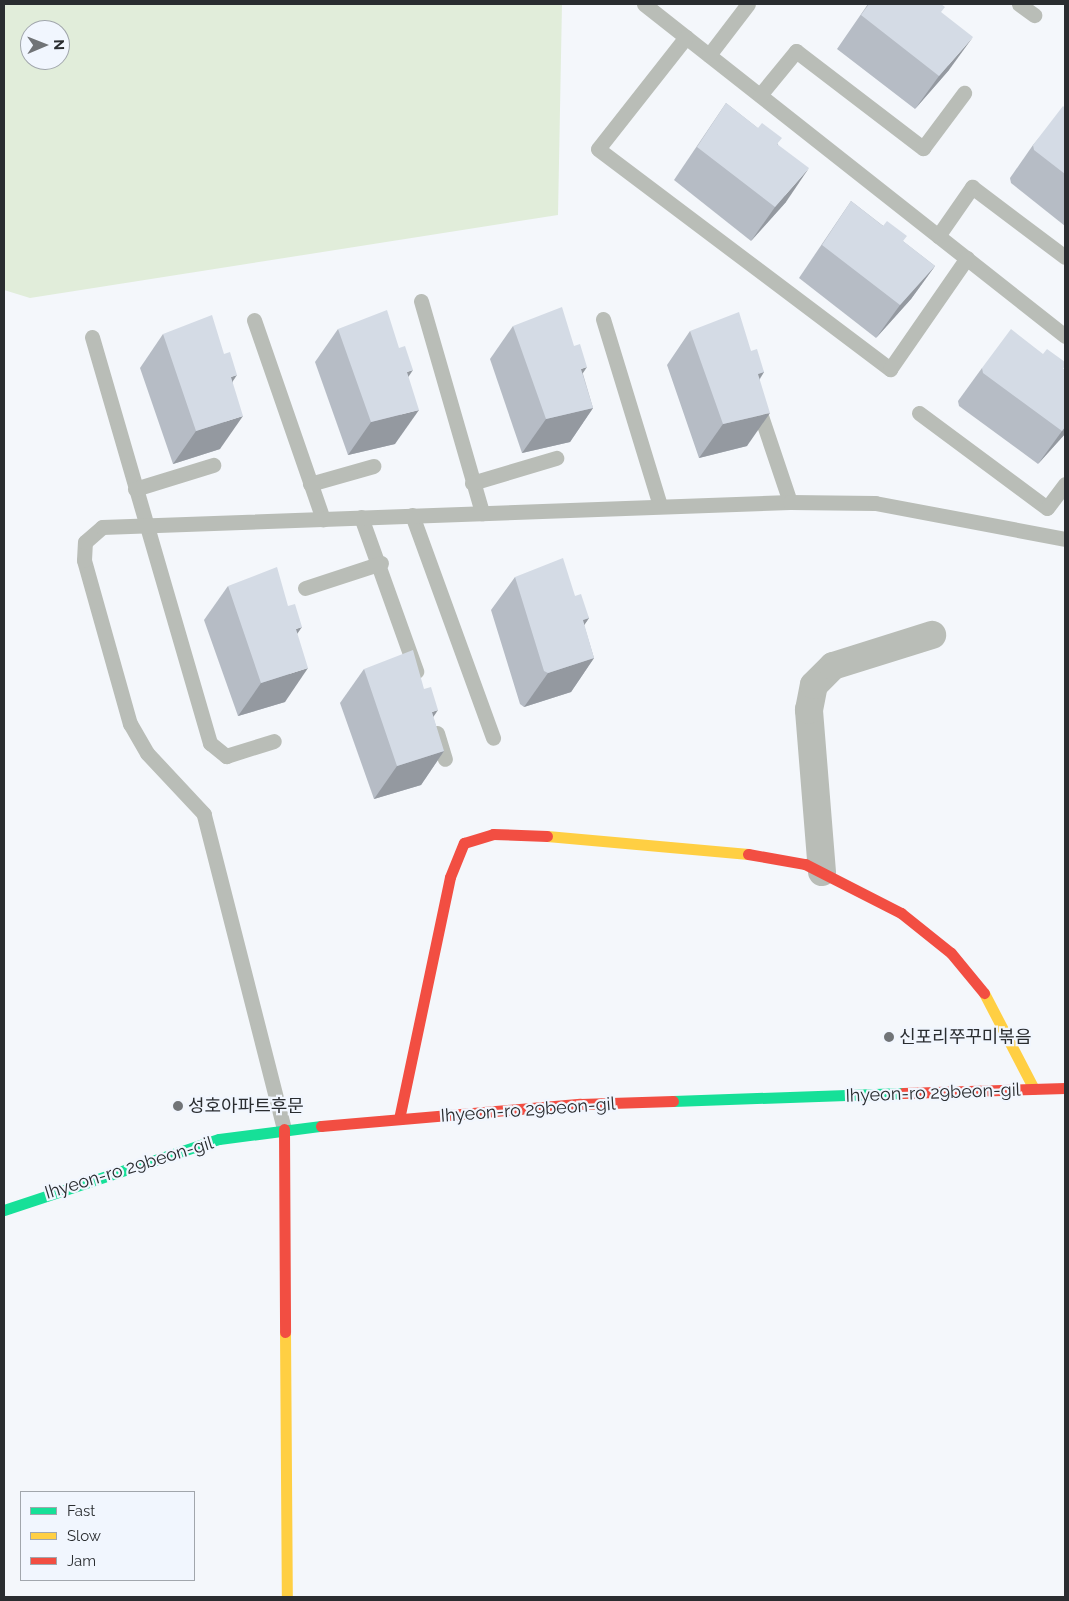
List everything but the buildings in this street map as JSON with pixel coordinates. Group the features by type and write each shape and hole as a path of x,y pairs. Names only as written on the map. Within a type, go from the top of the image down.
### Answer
{"street":[{"path":"822,872 808,710 814,685 832,666 932,635"},
{"path":"399,1120 450,877 464,843 493,834 580,837 757,855 822,872 901,913 951,953 986,994 1034,1089"},
{"name":"Ihyeon-ro 29beon-gil","path":"4,1210 210,1142 284,1129 580,1104 1065,1088"},
{"path":"284,1129 287,1597"}],"lane":[{"path":"644,4 1065,336"},
{"path":"709,55 748,4"},
{"path":"1019,4 1034,15"},
{"path":"686,37 598,149 890,369 967,258"},
{"path":"760,96 796,51 923,148 964,93"},
{"path":"938,236 972,187 1065,256"},
{"path":"421,301 482,513"},
{"path":"603,319 660,506"},
{"path":"254,320 323,519"},
{"path":"92,337 143,522 210,743 226,756 274,741"},
{"path":"751,386 790,502"},
{"path":"920,413 1047,508 1065,484"},
{"path":"472,483 556,458"},
{"path":"135,489 213,465"},
{"path":"310,484 373,466"},
{"path":"284,1129 204,814 147,753 130,724 84,560 86,542 102,526 143,522 323,519 790,502 875,503 1065,539"},
{"path":"412,515 493,738"},
{"path":"360,517 381,563 421,684"},
{"path":"305,588 381,563"},
{"path":"433,722 445,759"}],"green space":[{"path":"4,4 562,4 558,215 30,298 4,290"}],"traffic: fast":[{"path":"673,1101 903,1093"},
{"path":"4,1210 219,1139 321,1126"}],"traffic: slow":[{"path":"547,836 748,854"},
{"path":"984,993 1034,1089"},
{"path":"285,1332 287,1597"}],"traffic: jam":[{"path":"399,1119 450,877 464,843 493,834 547,836"},
{"path":"748,854 805,864 901,913 951,953 984,993"},
{"path":"903,1093 1065,1088"},
{"path":"321,1126 580,1104 673,1101"},
{"path":"284,1129 285,1332"}],"place":[{"name":"신포리쭈꾸미볶음","path":"889,1037"},
{"name":"성호아파트후문","path":"178,1106"}]}
